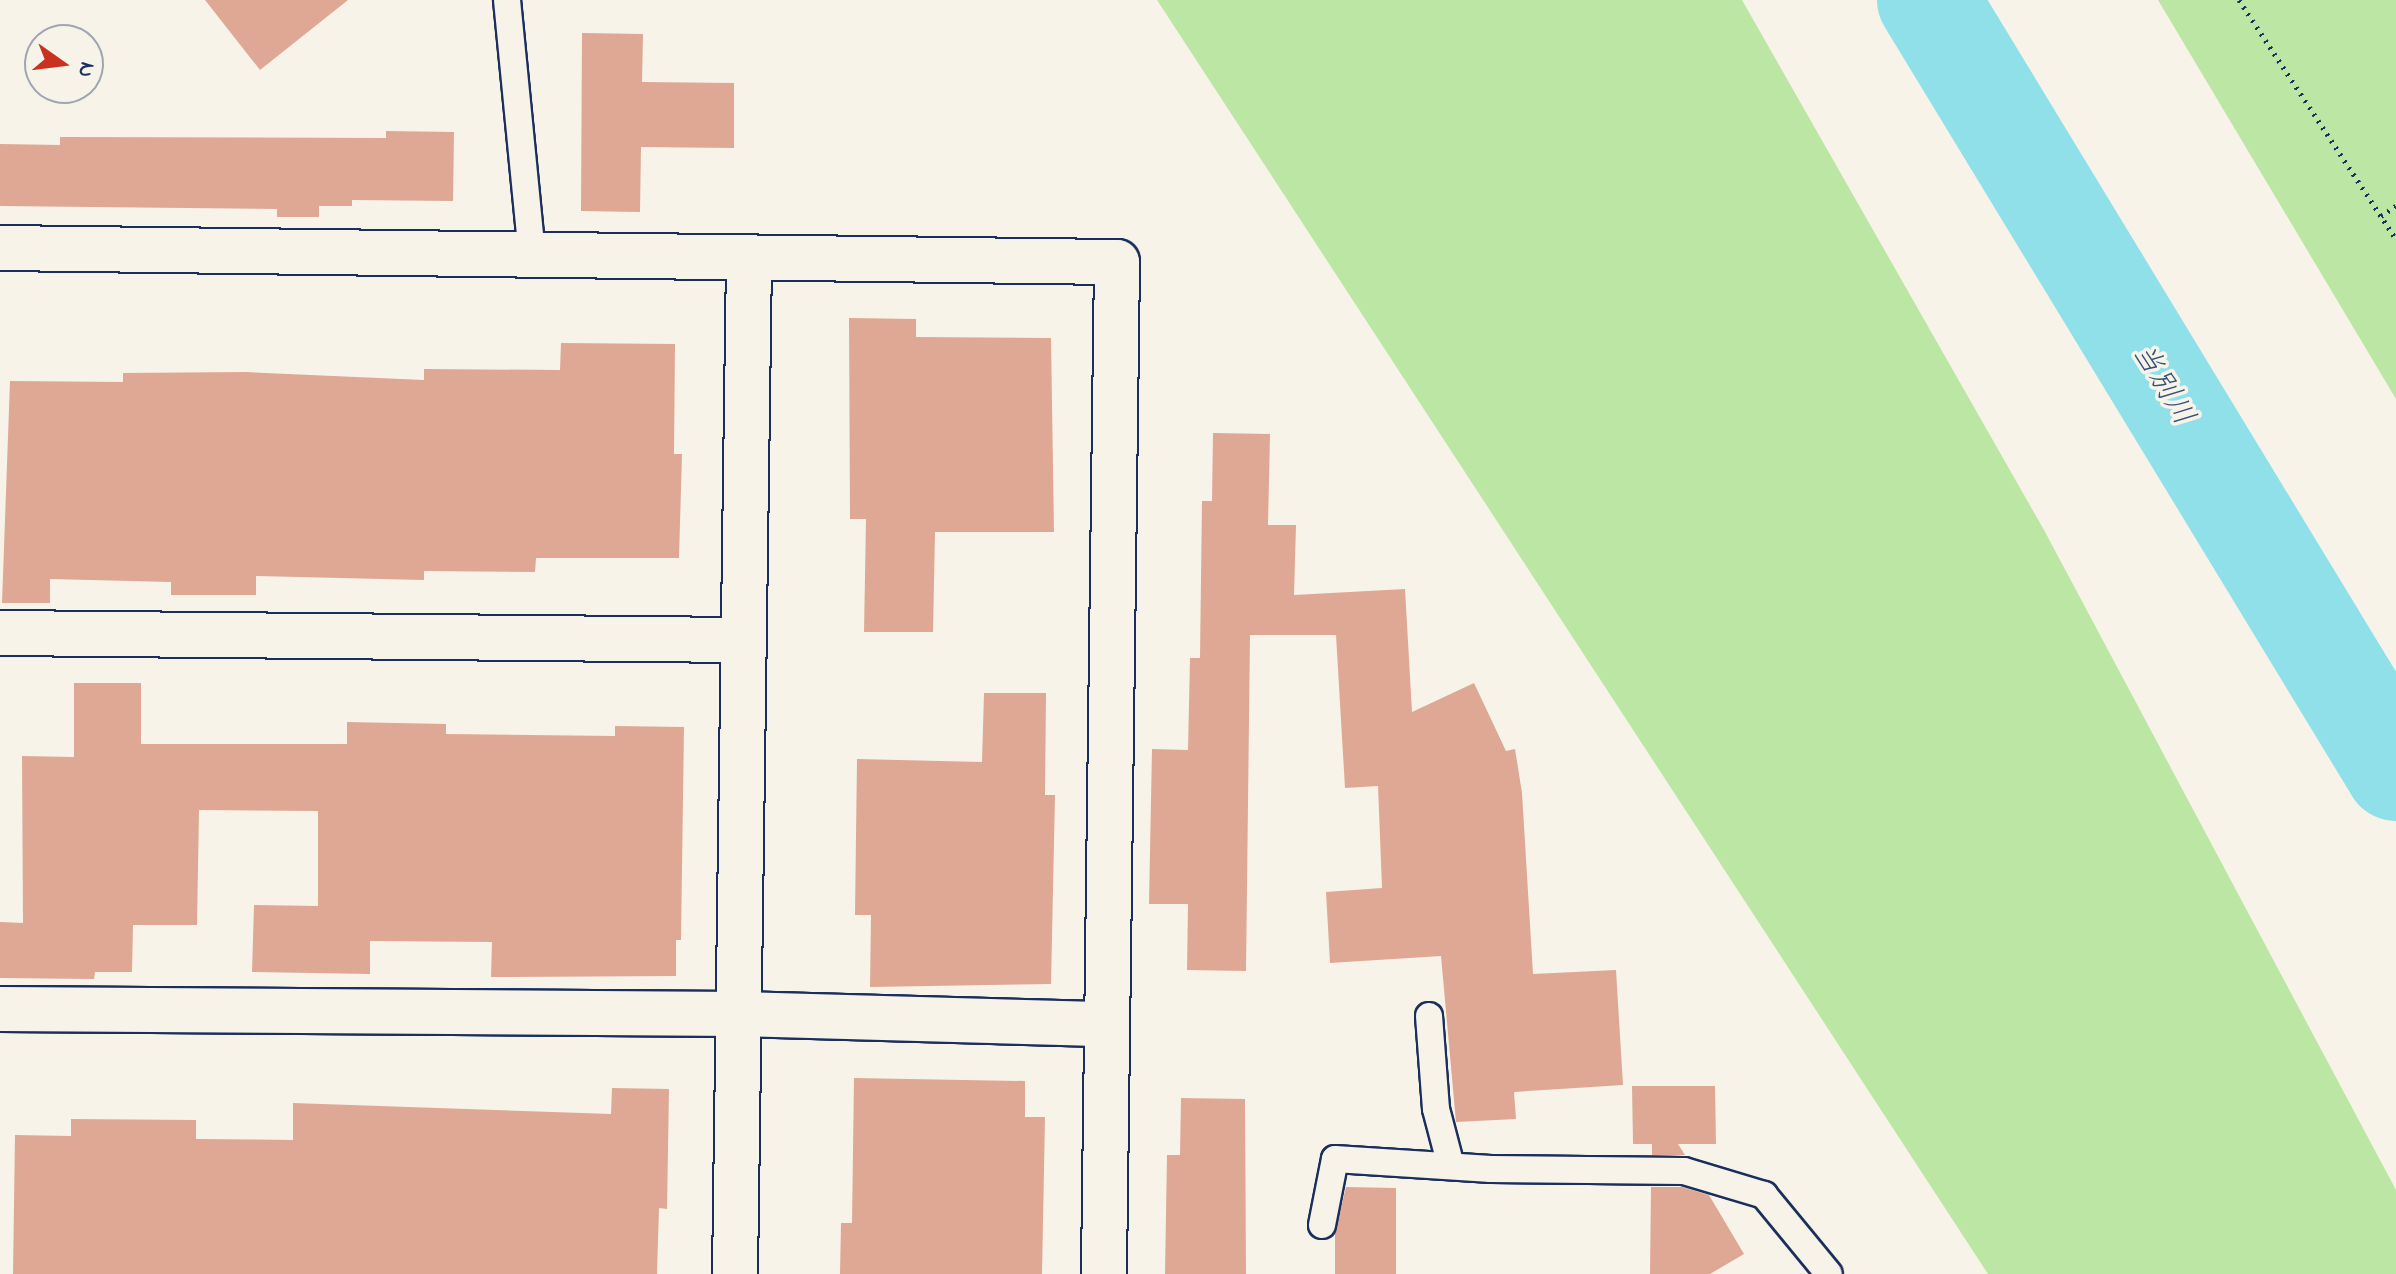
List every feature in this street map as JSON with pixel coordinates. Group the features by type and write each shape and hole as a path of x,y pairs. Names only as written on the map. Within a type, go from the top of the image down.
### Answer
{"street":[{"path":"0,248 1117,262 1104,1274"},
{"path":"735,1274 749,257"},
{"path":"0,633 744,640"},
{"path":"0,1009 739,1014 1107,1024"}],"lane":[{"path":"507,0 532,255"},
{"path":"1429,1016 1436,1109 1451,1166"},
{"path":"1322,1225 1335,1159 1451,1166 1684,1171 1764,1195 1829,1274"}],"path":[{"path":"2239,0 2396,239"},
{"path":"2381,216 2396,206"}],"green space":[{"path":"1157,0 1742,0 2044,530 2396,1190 2396,1274 1988,1274"},
{"path":"2158,0 2396,0 2396,399"}],"building":[{"path":"205,0 348,0 260,70"},
{"path":"582,33 643,34 642,82 734,83 734,148 641,147 640,212 581,211"},
{"path":"386,131 454,132 453,201 352,200 352,206 319,206 319,217 277,217 277,209 0,206 0,144 60,145 60,137 386,138"},
{"path":"849,318 916,319 916,337 1051,338 1054,532 935,532 933,632 864,632 866,519 850,519"},
{"path":"561,343 675,344 674,454 682,454 679,558 536,558 535,572 424,571 424,580 256,576 256,595 171,595 171,582 50,579 50,603 2,603 10,381 123,382 123,373 245,372 424,380 424,369 560,370"},
{"path":"1213,433 1270,434 1268,525 1296,525 1294,595 1405,589 1412,712 1474,683 1506,751 1515,749 1522,793 1533,974 1616,970 1623,1085 1514,1092 1516,1119 1456,1122 1441,956 1330,963 1326,892 1382,888 1378,786 1345,788 1336,635 1250,635 1246,971 1187,970 1188,904 1149,904 1152,749 1188,750 1190,658 1200,658 1202,501 1212,501"},
{"path":"74,683 141,683 141,744 347,744 347,722 446,724 446,734 615,736 615,726 684,727 681,940 676,940 676,976 491,977 492,942 370,941 370,974 252,972 254,905 318,906 318,811 199,810 197,925 133,925 132,972 95,972 94,979 0,978 0,922 23,923 22,756 74,757"},
{"path":"984,693 1046,693 1045,795 1055,795 1051,984 870,987 871,915 855,915 857,759 982,762"},
{"path":"854,1078 1025,1081 1025,1117 1045,1117 1042,1274 840,1274 841,1223 852,1223"},
{"path":"1632,1086 1715,1086 1716,1144 1678,1144 1685,1155 1652,1155 1652,1144 1633,1144"},
{"path":"612,1088 669,1089 667,1209 659,1208 657,1274 13,1274 15,1135 71,1136 71,1119 196,1120 196,1139 293,1140 293,1103 611,1114"},
{"path":"1181,1098 1245,1099 1246,1274 1165,1274 1167,1155 1180,1155"},
{"path":"1346,1187 1396,1188 1396,1274 1335,1274 1335,1233"},
{"path":"1651,1187 1682,1187 1709,1195 1744,1254 1710,1274 1650,1274"}],"waterway":[{"name":"当別川","path":"1928,0 2396,770"}]}
